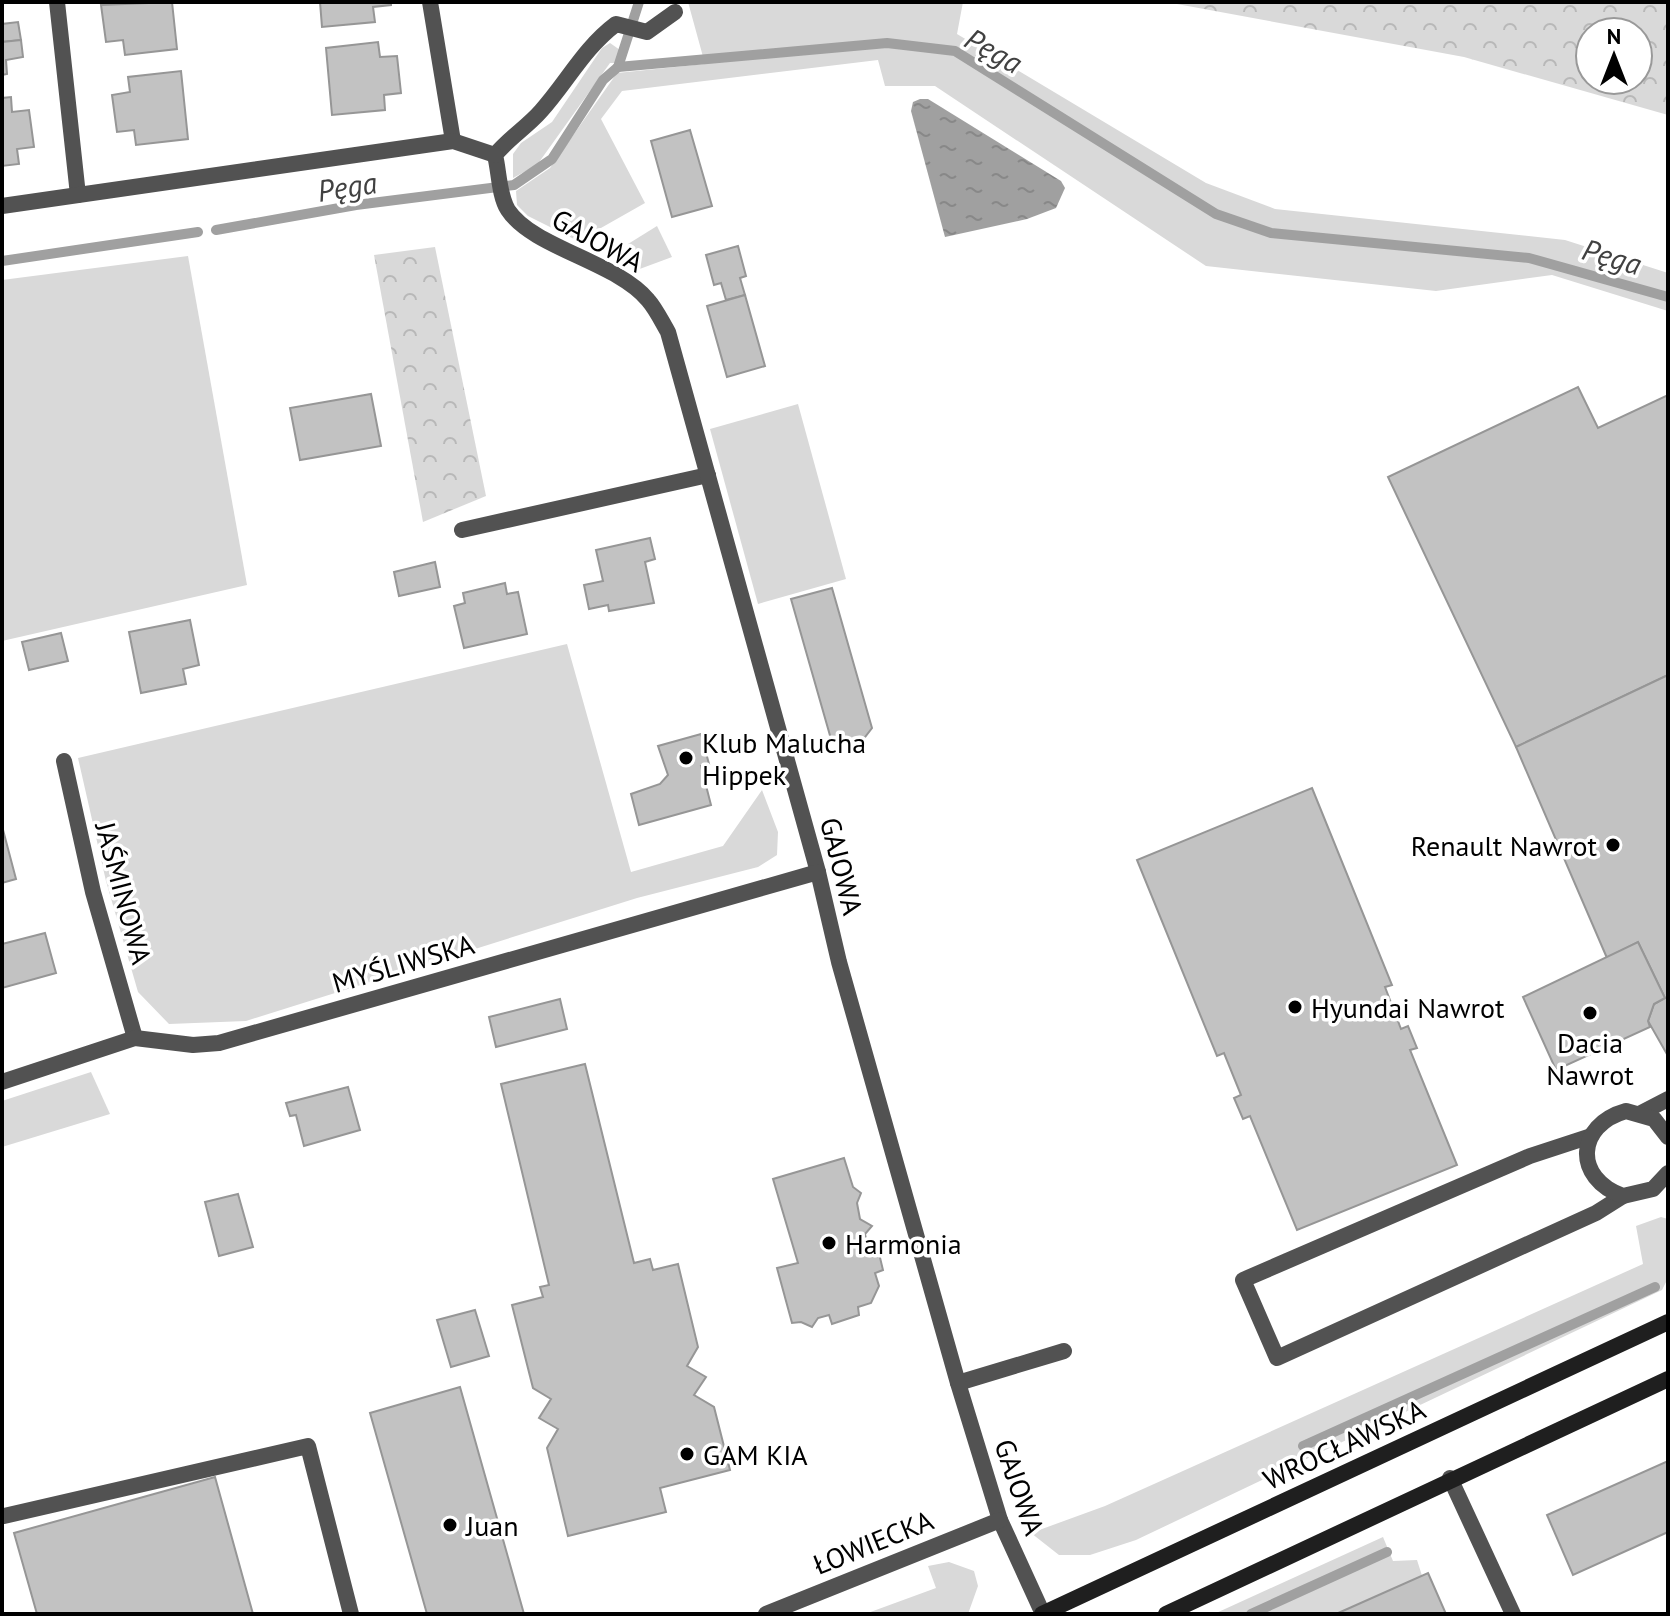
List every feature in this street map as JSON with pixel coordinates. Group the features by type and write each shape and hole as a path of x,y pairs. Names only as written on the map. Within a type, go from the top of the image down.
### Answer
{"main road":[{"name":"WROCŁAWSKA","path":"1043,1614 1668,1322"},
{"path":"1166,1614 1450,1478 1668,1379"}],"street":[{"path":"57,2 78,195"},
{"path":"430,2 453,141"},
{"path":"2,206 453,141 495,155 510,137 540,112 596,39 616,24 647,32 675,12"},
{"name":"GAJOWA","path":"495,155 506,208 526,229 593,262 647,298 668,332 818,872 839,962 958,1383 1000,1520 1043,1614"},
{"path":"462,530 708,475"},
{"name":"JAŚMINOWA","path":"64,761 93,892 135,1038"},
{"name":"MYŚLIWSKA","path":"2,1082 135,1038 193,1045 219,1043 818,872"},
{"path":"1641,1113 1668,1099"},
{"path":"1668,1137 1654,1119 1641,1113 1626,1111 1612,1115 1591,1136 1530,1156 1243,1280 1277,1358 1596,1213 1623,1196 1653,1189 1668,1174"},
{"path":"1591,1136 1589,1167 1596,1181 1608,1191 1623,1196"},
{"path":"958,1383 1064,1351"},
{"path":"4,1516 308,1446 351,1614"},
{"path":"1450,1478 1513,1614"},
{"name":"ŁOWIECKA","path":"766,1614 1000,1520"}],"green space":[{"path":"688,2 963,2 957,34 1206,183 1275,209 1565,240 1668,273 1668,311 1552,275 1436,291 1206,266 935,86 885,86 878,60 622,91 601,119 645,203 578,241 528,216 517,205 516,191 550,168 617,73 705,64"},
{"path":"1166,2 1668,2 1668,115 1601,96 1654,96 1654,16 1574,16 1574,88 1464,57"},
{"path":"610,43 620,50 616,63 610,63 537,165 513,178 513,154 521,143 552,122 602,48"},
{"path":"657,226 672,257 637,270 627,254 628,244"},
{"path":"435,247 486,496 423,522 374,255"},
{"path":"188,256 247,585 2,641 2,280"},
{"path":"798,404 846,579 758,604 710,429"},
{"path":"567,644 631,872 723,846 762,790 778,832 777,855 758,867 637,898 246,1021 169,1024 138,992 106,881 78,758"},
{"path":"91,1072 110,1114 2,1147 2,1101"},
{"path":"1661,1217 1668,1219 1668,1278 1662,1290 1136,1540 1090,1555 1059,1555 1031,1533 1105,1506 1643,1264 1636,1226"},
{"path":"1383,1537 1393,1561 1417,1560 1425,1585 1362,1614 1214,1614"},
{"path":"949,1562 974,1571 978,1586 968,1614 865,1614 936,1588 928,1566"}],"water":[{"path":"928,99 1061,181 1065,188 1056,208 1027,219 945,237 911,111 913,102"}],"building":[{"path":"172,2 177,49 125,55 123,40 106,42 101,5"},
{"path":"320,2 391,2 391,5 373,7 375,22 322,27"},
{"path":"18,22 21,40 2,42 2,24"},
{"path":"21,40 23,57 6,60 7,74 2,75 2,42"},
{"path":"378,42 380,57 397,56 401,93 384,95 385,110 332,115 326,48"},
{"path":"181,71 188,139 136,145 134,130 117,132 112,95 130,92 128,77"},
{"path":"11,97 12,112 29,110 34,147 17,149 19,164 2,166 2,98"},
{"path":"690,130 712,206 672,217 651,141"},
{"path":"738,246 746,276 740,278 745,295 726,300 721,283 714,285 706,255"},
{"path":"745,295 765,366 727,377 707,306"},
{"path":"1578,387 1598,428 1668,395 1668,675 1516,747 1388,477"},
{"path":"371,394 381,446 300,460 290,408"},
{"path":"650,538 655,559 645,562 654,603 609,611 608,605 589,609 584,585 603,581 596,550"},
{"path":"435,562 440,587 399,596 394,572"},
{"path":"505,583 507,594 518,592 527,634 464,648 454,606 465,603 463,593"},
{"path":"832,588 872,728 855,750 831,739 791,599"},
{"path":"190,620 199,665 183,669 186,684 141,693 129,632"},
{"path":"61,633 68,661 29,670 22,642"},
{"name":"Renault Nawrot","path":"1668,675 1668,1056 1648,1021 1654,1004 1665,998 1638,942 1607,958 1516,747"},
{"path":"701,734 709,764 701,766 711,805 639,825 631,794 660,784 668,775 658,746"},
{"name":"Hyundai Nawrot","path":"1312,788 1392,985 1385,987 1401,1029 1408,1026 1417,1048 1410,1050 1457,1165 1297,1230 1250,1116 1243,1119 1234,1098 1241,1095 1224,1053 1217,1056 1137,860"},
{"path":"2,826 16,879 2,883"},
{"path":"45,933 56,973 2,988 2,944"},
{"name":"Dacia Nawrot","path":"1638,942 1665,998 1654,1004 1648,1021 1650,1027 1556,1070 1523,997"},
{"path":"560,999 567,1029 496,1047 489,1017"},
{"path":"585,1064 634,1263 650,1259 653,1270 678,1264 698,1347 687,1366 706,1377 694,1395 714,1407 730,1470 660,1488 666,1512 568,1536 547,1448 558,1429 539,1418 551,1399 533,1388 512,1305 543,1297 540,1287 549,1285 501,1084"},
{"path":"348,1087 360,1130 304,1146 296,1115 290,1116 286,1103"},
{"name":"Harmonia","path":"844,1158 853,1187 861,1193 857,1203 860,1219 872,1226 865,1234 867,1244 876,1241 883,1270 875,1273 879,1286 871,1303 858,1307 859,1315 832,1324 829,1315 818,1318 812,1327 801,1322 792,1323 777,1268 798,1263 773,1179"},
{"path":"238,1194 253,1247 219,1256 205,1202"},
{"path":"475,1310 489,1356 451,1367 437,1320"},
{"name":"Juan","path":"460,1387 524,1614 427,1614 370,1413"},
{"path":"1668,1461 1668,1532 1573,1575 1547,1515"},
{"path":"215,1477 253,1614 37,1614 14,1533"},
{"path":"1428,1573 1446,1614 1336,1614"}],"waterway":[{"path":"618,67 639,2"},
{"name":"Pęga","path":"216,230 356,205 514,185 552,159 603,80 618,67 887,43 955,51 1216,214 1271,233 1529,258 1668,297"},
{"name":"Pęga","path":"2,261 198,232"},
{"path":"1303,1446 1655,1287"},
{"path":"1251,1614 1387,1552"}],"place":[{"name":"Klub Malucha Hippek","path":"686,758"},
{"name":"Renault Nawrot","path":"1613,845"},
{"name":"Hyundai Nawrot","path":"1295,1007"},
{"name":"Dacia Nawrot","path":"1590,1013"},
{"name":"Harmonia","path":"829,1243"},
{"name":"GAM KIA","path":"687,1454"},
{"name":"Juan","path":"450,1525"}]}
